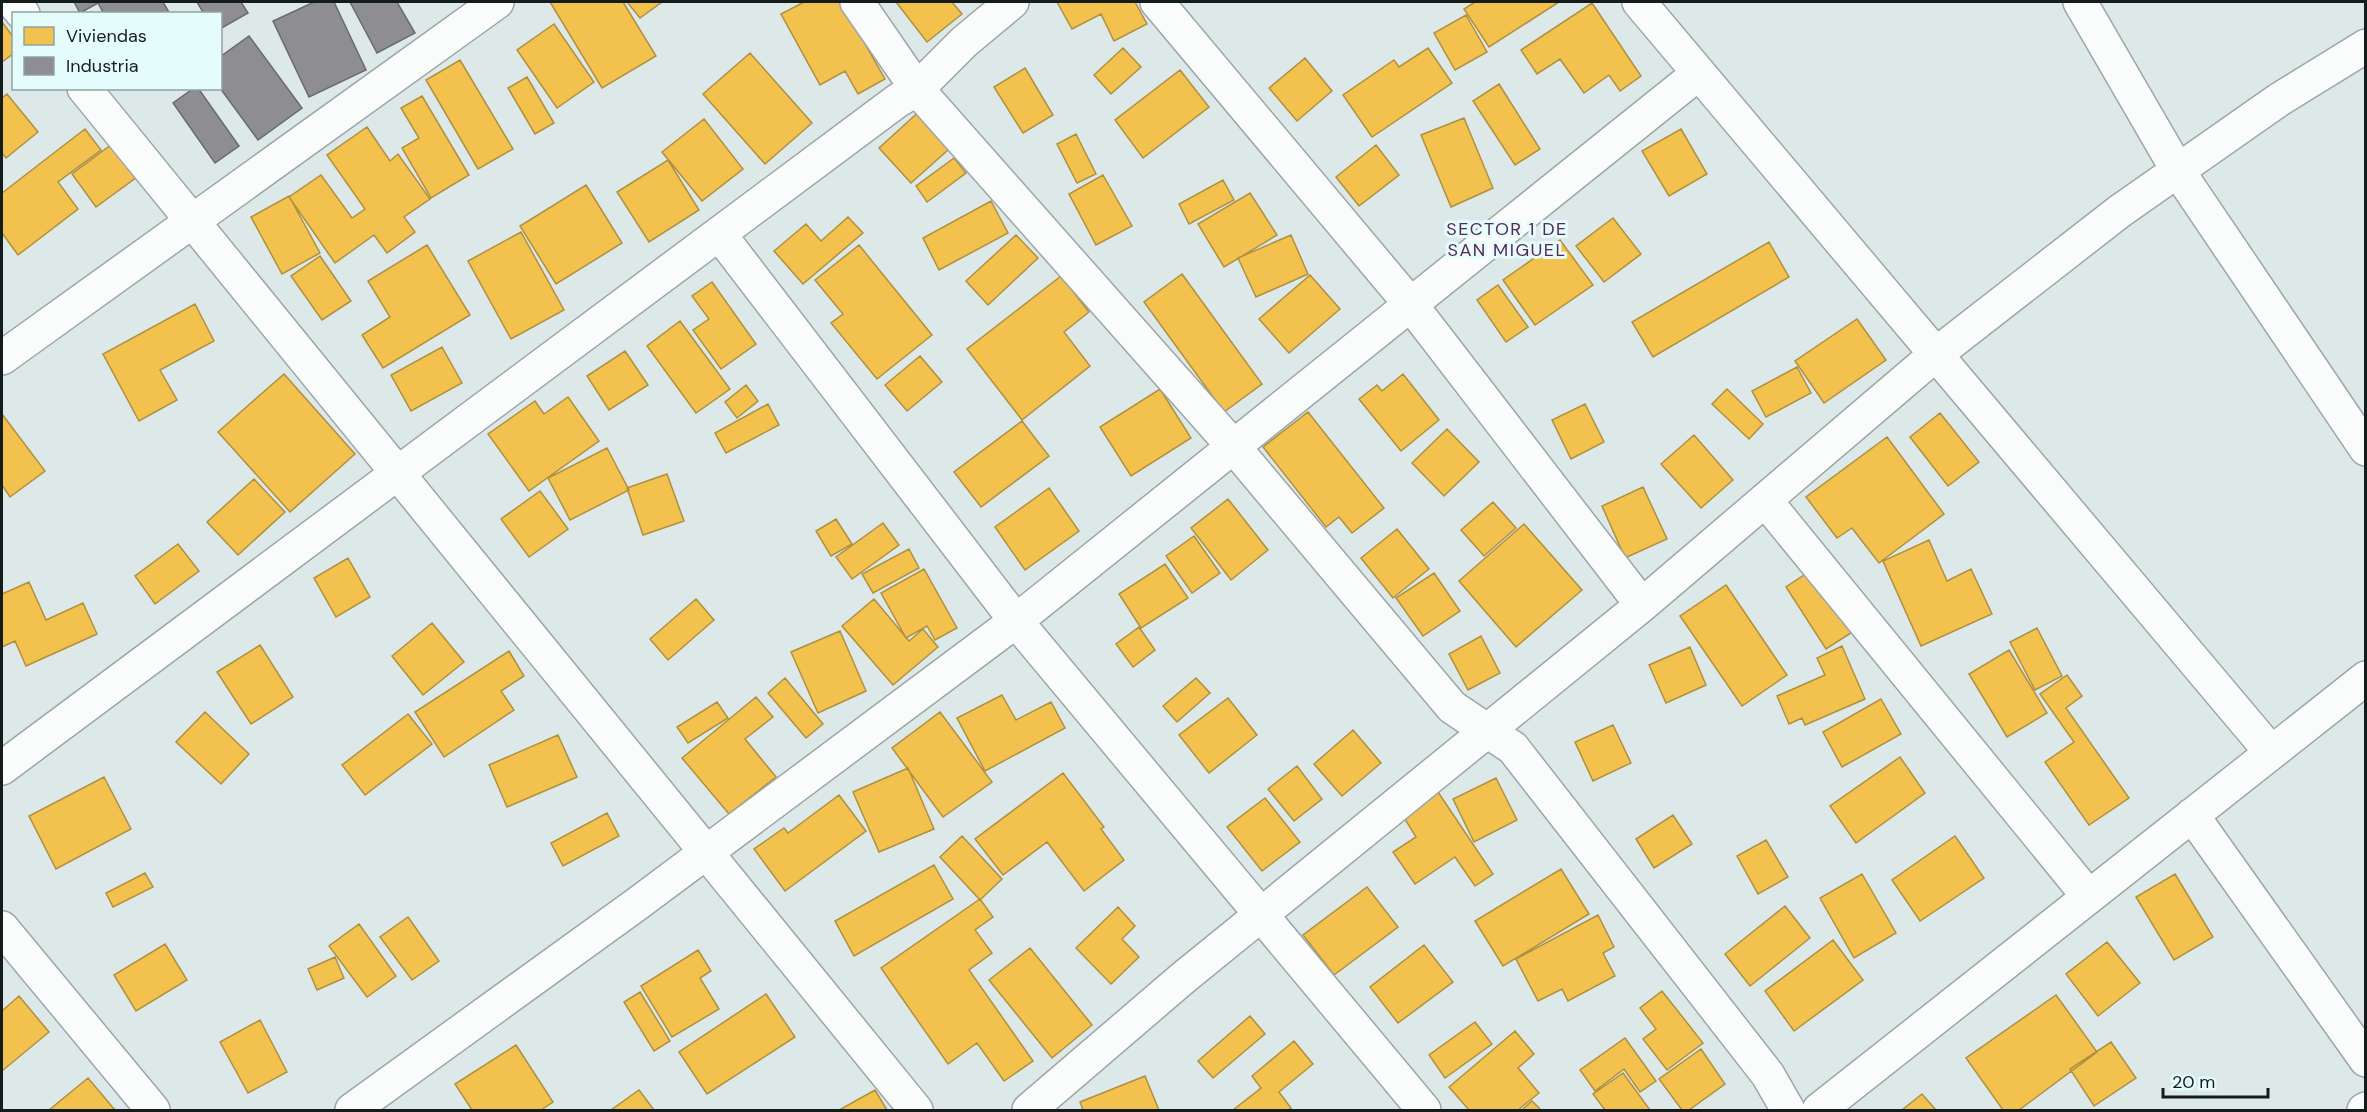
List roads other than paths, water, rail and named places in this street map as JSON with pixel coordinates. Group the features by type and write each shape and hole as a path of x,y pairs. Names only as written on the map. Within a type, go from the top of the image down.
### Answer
{"street":[{"path":"2,358 497,2"},
{"path":"857,2 917,89 1233,446 1452,707 1513,748 1768,1075 1788,1110"},
{"path":"2,768 399,475 897,101 917,89 964,42 1012,2"},
{"path":"1157,2 1411,305 1642,604"},
{"path":"1640,2 2271,752"},
{"path":"2080,2 2178,171 2366,449"},
{"path":"1029,1110 1260,915 1642,604 1935,355 2120,211 2280,99 2366,46"},
{"path":"352,1110 706,853 1016,621 1699,73"},
{"path":"86,90 916,1110"},
{"path":"720,235 1016,621 1424,1110"},
{"path":"1765,500 2089,897"},
{"path":"1819,1110 2366,678"},
{"path":"2192,814 2366,1060"},
{"path":"2,928 153,1110"}],"district":[{"name":"SECTOR 1 DE SAN MIGUEL","path":"1507,239"}]}
